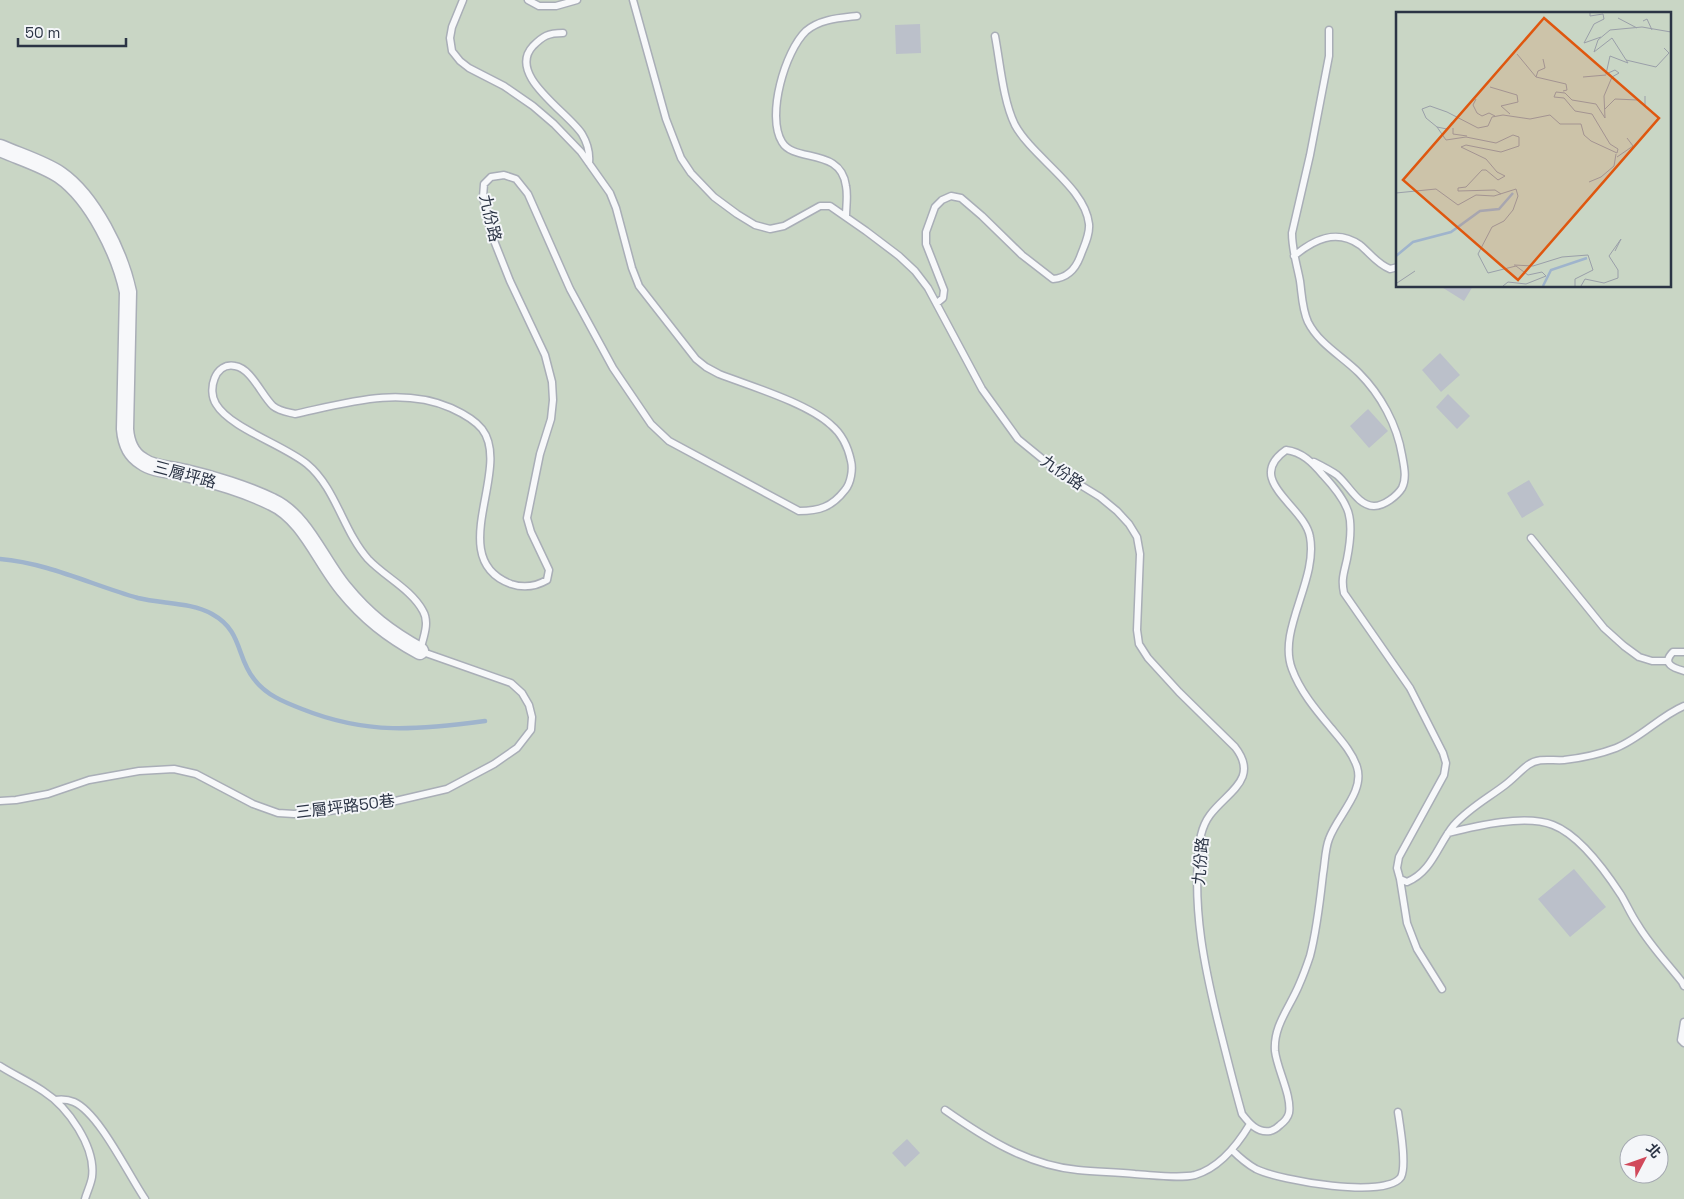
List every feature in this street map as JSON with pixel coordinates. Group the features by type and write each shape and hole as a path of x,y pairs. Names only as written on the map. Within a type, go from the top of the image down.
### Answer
{"street":[{"name":"三層坪路","path":"0,148 58,174 70,183 84,199 111,242 124,273 128,292 125,429 126,441 133,453 142,462 211,479 272,502 286,510 300,526 343,588 375,622 420,651"}],"lane":[{"name":"九份路","path":"420,651 426,623 424,612 414,600 368,559 358,546 327,489 314,470 297,456 249,430 224,413 215,404 212,394 213,384 218,372 224,367 236,366 247,373 274,406 282,411 294,414 381,396 420,398 438,402 464,414 482,428 490,442 491,459 480,534 480,552 484,562 493,573 509,583 524,587 540,584 547,580 548,570 531,532 527,518 540,454 551,419 552,382 545,355 510,282 492,232 483,197 484,184 491,177 504,175 516,179 528,194 570,289 613,368 651,424 669,441 799,511 816,511 832,504 847,489 853,467 848,447 831,425 807,409 719,374 696,359 639,286 610,193 581,152 533,106 504,86 469,68 452,51 450,38 452,27 463,0"},
{"path":"528,0 539,6 556,6 577,0"},
{"name":"九份路","path":"633,0 666,119 681,158 691,174 714,197 755,225 770,229 784,226 820,206 830,206 899,256 915,271 928,288 982,389 1018,439 1056,470 1100,497 1117,511 1129,524 1137,537 1140,554 1136,630 1139,644 1148,658 1178,692 1235,747 1242,756 1245,767 1242,781 1210,814 1204,825 1199,839 1196,879 1200,938 1206,972 1242,1114 1250,1124"},
{"path":"846,216 846,185 842,173 834,165 821,157 789,150 782,144 777,133 778,92 796,45 806,31 836,18 857,16"},
{"path":"1306,458 1339,476 1362,502 1374,506 1391,499 1403,486 1405,474 1400,440 1388,413 1359,373 1328,346 1308,322 1304,312 1294,256 1292,233 1310,155 1329,56 1328,30"},
{"path":"563,33 551,33 540,39 530,50 525,62 527,73 582,134 590,152 589,163"},
{"path":"936,303 943,298 944,290 926,244 926,232 935,207 942,200 952,196 961,198 1022,256 1053,279 1063,278 1070,273 1079,260 1088,235 1089,224 1078,197 1026,141 1015,125 1008,107 995,36"},
{"path":"1294,256 1316,242 1330,236 1340,236 1359,245 1382,266 1390,269 1396,268"},
{"path":"945,1110 998,1145 1034,1160 1076,1170 1168,1176 1195,1175 1211,1167 1232,1150 1250,1124 1263,1132 1274,1130 1284,1122 1289,1113 1288,1099 1275,1052 1275,1039 1279,1023 1299,986 1310,956 1318,919 1328,840 1337,820 1354,795 1358,782 1358,769 1349,750 1304,692 1291,667 1289,651 1291,628 1304,589 1311,548 1310,535 1275,487 1271,476 1270,466 1277,456 1286,450 1296,451 1311,461 1340,493 1350,513 1351,536 1342,580 1344,593 1410,688 1443,753 1446,763 1444,775 1399,857 1397,868 1407,923 1417,949 1442,989"},
{"path":"1531,538 1604,628 1624,646 1639,657 1652,661 1668,661"},
{"name":"三層坪路50巷","path":"0,801 48,794 89,780 105,777 138,771 174,769 196,774 253,804 286,813 329,811 387,803 447,789 494,764 517,748 531,730 532,717 529,705 522,693 511,683 420,651"},
{"path":"1684,652 1673,652 1669,656 1668,661 1669,665 1673,668 1684,671"},
{"path":"1400,879 1407,882 1414,879 1436,854 1455,824 1472,808 1504,786 1534,761 1563,760 1617,747 1684,706"},
{"path":"1448,833 1474,827 1527,820 1552,824 1571,836 1590,855 1621,895 1637,924 1684,986"},
{"path":"1684,1022 1682,1040 1684,1043"},
{"path":"0,1066 44,1091 55,1100 70,1117 85,1140 93,1160 92,1178 85,1199"},
{"path":"55,1100 64,1099 75,1102 87,1112 108,1137 145,1199"},
{"path":"1232,1150 1255,1168 1290,1181 1333,1190 1386,1189 1396,1183 1401,1177 1404,1167 1398,1112"}],"green space":[{"path":"0,0 1684,0 1684,1199 0,1199"}],"building":[{"path":"920,24 921,53 896,54 895,25"},
{"path":"1443,288 1472,288 1464,301"},
{"path":"1440,353 1460,375 1441,392 1422,370"},
{"path":"1448,394 1470,416 1457,429 1436,407"},
{"path":"1368,409 1388,431 1369,448 1350,426"},
{"path":"1529,480 1544,505 1522,518 1507,493"},
{"path":"1574,869 1606,907 1570,937 1538,899"},
{"path":"907,1139 920,1153 905,1167 892,1153"}],"waterway":[{"path":"0,559 18,561 53,570 138,598 186,605 204,610 222,621 229,628 248,671 259,685 276,697 302,709 348,723 371,727 437,727 485,721"}]}
